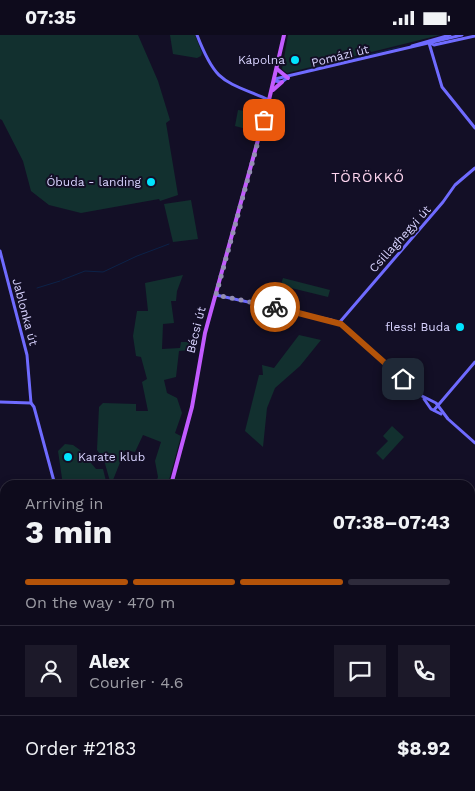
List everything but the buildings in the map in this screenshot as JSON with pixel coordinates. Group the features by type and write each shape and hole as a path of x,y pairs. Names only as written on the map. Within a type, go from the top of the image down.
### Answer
{"main road":[{"name":"Bécsi út","path":"172,480 192,407 200,351 278,69 284,35"},
{"path":"278,69 282,78"},
{"path":"282,78 288,78"},
{"path":"271,92 282,78"}],"street":[{"path":"197,35 207,60 218,76 269,100"},
{"name":"Pomázi út","path":"410,48 418,43 450,35"},
{"name":"Pomázi út","path":"288,78 462,35"},
{"path":"429,43 434,45 475,36"},
{"path":"429,43 442,87 475,128"},
{"path":"274,80 282,78"},
{"name":"Csillaghegyi út","path":"339,323 444,202 453,187 475,168"},
{"name":"Jablonka út","path":"0,251 27,355 31,403 34,407 54,480"},
{"path":"216,295 339,323 351,331 422,396 430,406 436,408 475,443"},
{"path":"436,408 442,398 475,362"},
{"path":"422,396 434,402 436,408"},
{"path":"430,406 442,398"},
{"path":"0,402 31,403"}],"green space":[{"path":"0,35 138,35 158,81 170,120 166,123 178,195 160,201 159,199 81,213 49,205 31,191 23,161 0,119"},
{"path":"170,35 195,35 202,53 201,56 197,58 173,54"},
{"path":"288,35 440,35 287,73 282,69"},
{"path":"247,108 260,112 258,132 235,126 238,110 245,111"},
{"path":"191,200 198,239 173,242 164,204"},
{"path":"183,275 177,291 176,301 171,301 174,323 163,324 162,349 180,348 181,342 189,342 190,350 179,351 176,377 164,380 167,393 177,398 182,413 175,433 181,436 169,480 157,480 155,461 161,442 143,435 135,452 125,450 113,480 110,480 104,460 97,450 99,407 103,403 136,404 136,411 148,411 142,382 147,379 141,357 136,356 133,336 137,311 148,311 145,283"},
{"path":"283,278 330,290 328,297 283,286 281,284"},
{"path":"299,335 321,340 300,366 275,388 267,408 263,447 245,431 259,375 263,375 262,365 274,368"},
{"path":"392,426 404,437 383,460 376,453 388,441 383,436"},
{"path":"65,444 73,445 80,450 96,469 103,469 106,480 62,480 58,451"}],"waterway":[{"path":"306,70 400,47"},
{"path":"62,280 85,271 103,272 169,244"},
{"path":"37,288 60,281"}],"way so far":[{"path":"264,120 216,295 275,307"}],"place":[{"name":"Kápolna","path":"295,60"},
{"name":"Óbuda - landing","path":"151,182"},
{"name":"fless! Buda","path":"460,327"},
{"name":"Karate klub","path":"68,457"}],"district":[{"name":"TÖRÖKKŐ","path":"368,177"}],"route":[{"path":"275,307 331,320 345,326 403,379"}]}
